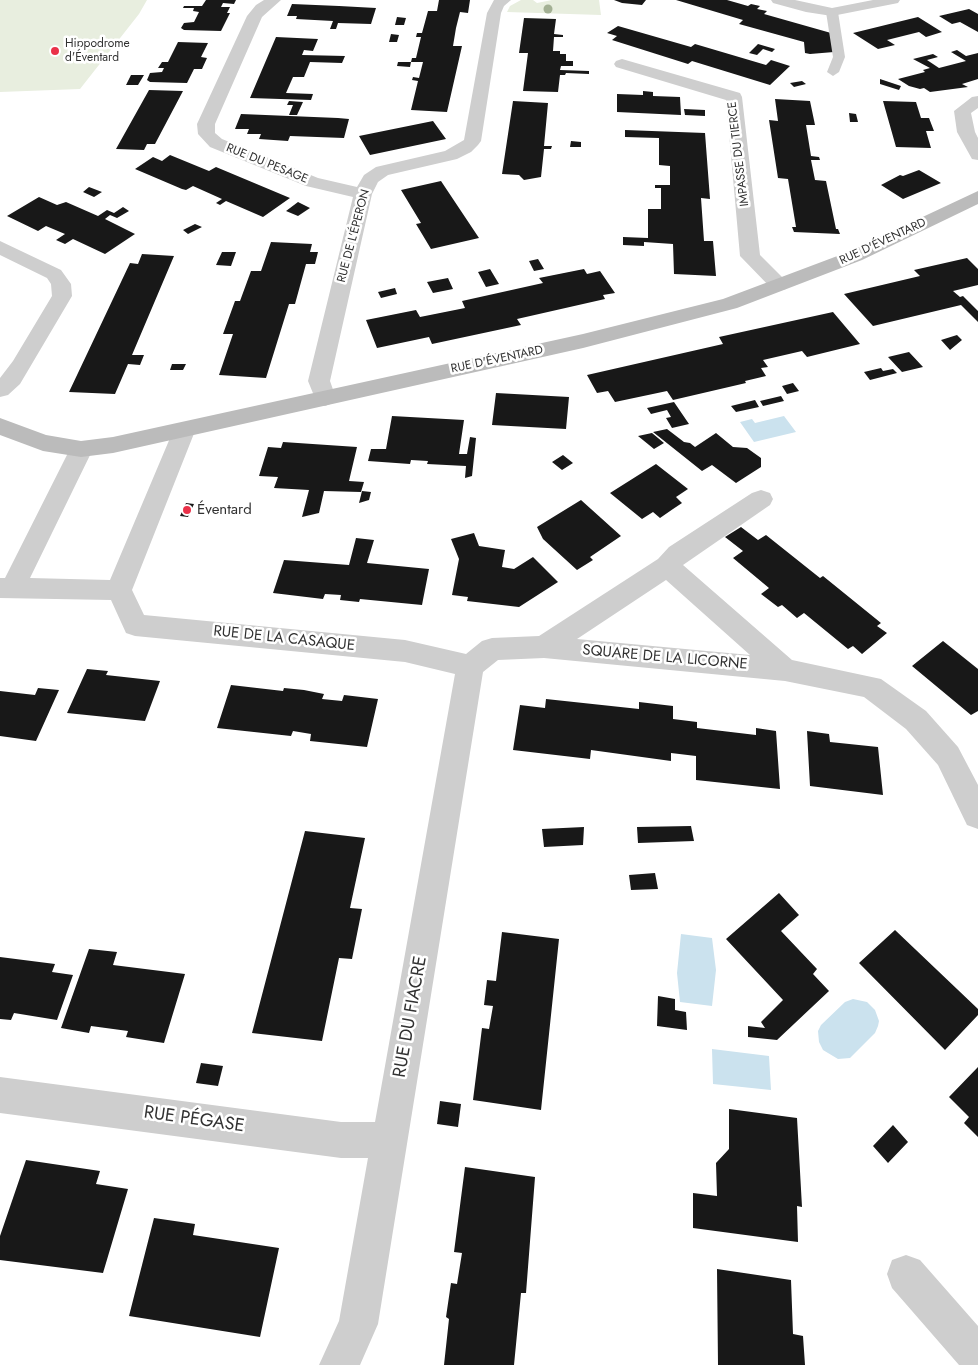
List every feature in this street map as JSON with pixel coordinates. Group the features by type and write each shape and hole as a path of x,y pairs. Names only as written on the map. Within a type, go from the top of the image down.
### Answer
{"street":[{"name":"RUE DU PESAGE","path":"274,0 261,8 255,16 206,124 207,134 216,143 312,182 363,194"},
{"name":"RUE DE L'ÉPERON","path":"325,398 319,381 363,194 370,179 382,171 451,155 465,148 472,141 494,13 498,4 504,0"},
{"path":"778,0 811,9 832,12 893,0"},
{"name":"IMPASSE DU TIERCE","path":"622,64 734,96 750,256 779,285"},
{"path":"978,101 962,110 966,132 978,155"},
{"name":"RUE D'ÉVENTARD","path":"0,426 43,443 81,449 113,446 682,318 730,304 855,256 978,197"},
{"path":"0,247 54,274 61,284 62,296 22,364 12,379 0,390"},
{"path":"81,449 7,588 119,590 184,431"},
{"path":"667,566 678,554 760,499"},
{"name":"SQUARE DE LA LICORNE","path":"544,647 667,566 785,670"},
{"name":"RUE DE LA CASAQUE","path":"119,590 134,625 405,651 470,666"},
{"name":"SQUARE DE LA LICORNE","path":"470,666 492,649 544,647 785,670 872,687 916,720 948,756 978,814"},
{"name":"RUE DU FIACRE","path":"339,1365 358,1324 470,666"},
{"name":"RUE PÉGASE","path":"0,1095 341,1140 388,1140"},
{"path":"906,1274 978,1356"}],"lane":[{"path":"832,12 839,57 833,72"}],"green space":[{"name":"Hippodrome d'Éventard","path":"0,0 147,0 139,14 80,89 0,92"},
{"path":"521,0 533,0 537,3 552,0 599,0 601,15 507,12 510,6"}],"water":[{"path":"784,416 796,432 754,442 740,422 752,419 755,423"},
{"path":"681,934 712,938 716,970 712,1006 680,1002 677,973"},
{"path":"853,999 867,1002 875,1010 879,1021 878,1026 875,1033 850,1058 838,1059 823,1050 819,1042 818,1031 821,1025 845,1002"},
{"path":"712,1049 769,1056 771,1090 713,1084"}],"building":[{"path":"206,0 236,0 234,4 223,3 221,7 230,7 227,13 230,13 221,31 184,30 181,28 184,23 194,22 199,12 193,11 194,8 183,8 184,6 202,6"},
{"path":"439,0 470,0 468,13 460,12 456,28 453,46 462,46 447,112 411,110 418,81 412,80 413,77 419,78 423,62 411,62 412,58 416,58 421,37 416,37 417,33 422,33 428,11 437,11"},
{"path":"614,0 646,0 642,5 622,3"},
{"path":"676,0 727,0 748,6 751,4 760,6 757,9 767,11 764,14 831,33 834,52 805,53 804,42 739,24 743,20"},
{"path":"292,4 376,8 371,24 338,23 336,29 330,29 333,21 296,19 297,16 287,16"},
{"path":"969,9 978,14 978,32 960,22 952,24 939,16"},
{"path":"397,17 406,18 404,25 395,25"},
{"path":"918,17 942,32 926,37 919,32 887,40 895,45 878,49 853,33"},
{"path":"524,18 556,19 554,34 563,35 563,37 554,37 553,51 560,51 560,54 566,54 566,61 573,61 573,66 561,66 560,70 589,71 589,74 566,73 565,75 560,75 558,92 523,91 528,53 519,53"},
{"path":"618,26 691,47 695,44 766,65 771,60 790,66 770,85 692,61 688,64 612,40 617,36 607,33"},
{"path":"391,34 399,35 397,42 389,42"},
{"path":"276,37 318,39 313,51 304,50 302,55 345,56 342,63 310,62 304,77 293,77 286,93 313,94 311,100 250,98"},
{"path":"178,42 208,43 201,57 207,58 202,69 194,69 187,83 150,82 147,80 150,73 162,72 164,68 158,68 162,62 168,62"},
{"path":"758,44 775,49 772,52 763,49 757,55 749,53"},
{"path":"957,50 966,56 978,53 978,79 962,84 968,87 930,92 924,88 920,89 909,86 898,79 925,72 923,70 930,68 913,59 933,54 938,57 927,60 939,68 966,61 951,52"},
{"path":"398,62 411,62 410,67 397,66"},
{"path":"131,75 144,75 138,85 126,85"},
{"path":"880,79 901,86 899,90 880,84"},
{"path":"802,81 806,84 794,87 790,83"},
{"path":"149,90 183,91 155,144 147,144 144,150 116,149"},
{"path":"643,91 653,92 653,96 680,97 681,115 617,112 617,94 643,95"},
{"path":"775,99 810,101 815,125 806,125 811,156 819,157 820,160 811,160 815,180 826,181 836,229 838,229 840,234 794,232 792,227 796,227 788,179 778,178 769,120 778,121"},
{"path":"289,101 303,102 297,115 289,115 293,105 287,105"},
{"path":"513,101 548,103 544,146 552,146 551,149 544,149 541,177 524,180 519,175 502,174"},
{"path":"883,101 916,102 921,118 929,118 934,131 926,131 931,148 896,147"},
{"path":"684,109 705,110 705,116 685,115"},
{"path":"849,113 856,114 858,122 850,122"},
{"path":"241,114 349,119 344,138 290,136 288,141 259,139 261,134 247,134 249,129 235,129"},
{"path":"433,121 446,139 370,155 359,136"},
{"path":"625,130 705,133 710,199 701,198 704,241 713,241 716,276 674,274 673,244 644,242 644,246 623,245 623,237 648,238 648,209 661,209 661,188 655,188 655,185 670,185 670,166 659,165 659,138 625,137"},
{"path":"571,141 581,142 581,147 570,147"},
{"path":"170,155 209,171 216,167 290,198 263,217 226,201 220,205 216,203 222,199 193,186 186,190 182,189 135,169 153,157 162,161"},
{"path":"919,170 941,183 903,199 881,185 900,175 903,176"},
{"path":"441,181 479,238 431,249 416,224 421,223 401,190"},
{"path":"89,187 102,192 94,197 83,192"},
{"path":"39,197 57,205 66,202 98,216 107,210 114,213 123,207 129,211 117,218 110,215 105,219 135,234 105,254 73,239 65,244 56,240 65,234 46,226 38,231 7,216"},
{"path":"298,202 310,208 298,216 286,211"},
{"path":"195,224 202,227 188,234 183,230"},
{"path":"271,242 312,244 310,252 318,252 315,264 306,264 295,304 289,304 266,378 219,375 233,334 223,334 235,301 240,301 251,271 261,271"},
{"path":"222,252 236,252 231,266 216,265"},
{"path":"142,254 174,256 132,355 144,355 140,365 128,364 115,394 69,392 130,263 138,264"},
{"path":"967,258 978,269 978,285 953,291 960,297 963,296 978,311 978,322 961,305 873,326 844,294 920,276 914,270"},
{"path":"538,259 544,269 534,271 529,261"},
{"path":"490,269 499,284 486,287 478,272"},
{"path":"584,269 587,274 600,271 615,293 603,295 605,299 517,319 521,325 432,344 429,337 377,348 366,320 416,310 420,317 465,308 462,301 543,283 539,278"},
{"path":"448,278 453,289 433,293 427,282"},
{"path":"395,288 397,294 381,298 378,292"},
{"path":"833,312 860,344 807,357 802,351 763,360 768,367 761,368 766,376 745,381 746,383 673,400 667,391 615,402 608,391 597,393 587,375 723,344 719,337"},
{"path":"957,335 962,340 950,350 941,340"},
{"path":"909,352 923,367 902,372 888,357"},
{"path":"172,364 186,364 183,370 170,370"},
{"path":"881,368 883,371 893,369 897,373 870,380 864,372"},
{"path":"793,383 799,391 787,394 782,386"},
{"path":"496,393 569,397 566,429 492,425"},
{"path":"781,396 784,401 763,406 760,401"},
{"path":"755,400 759,407 736,412 731,406"},
{"path":"674,402 689,424 672,428 666,418 671,417 667,410 651,414 647,408"},
{"path":"392,416 464,420 459,454 467,454 470,437 476,438 472,476 465,478 466,466 427,464 428,461 411,460 410,464 368,461 371,449 386,449"},
{"path":"667,429 684,442 690,443 695,447 716,433 733,447 747,448 761,458 761,467 736,483 712,465 702,471 653,432"},
{"path":"652,433 664,443 654,449 638,436"},
{"path":"283,442 357,447 349,481 364,482 361,492 324,491 319,513 302,517 309,490 274,488 278,477 259,476 268,447 281,448"},
{"path":"563,455 573,463 562,470 552,462"},
{"path":"656,464 688,489 676,497 682,503 660,518 653,512 642,519 610,493"},
{"path":"362,491 371,492 369,500 359,503"},
{"path":"581,500 621,536 590,557 593,560 577,570 543,539 537,527"},
{"path":"186,503 194,504 188,517 180,516"},
{"path":"741,527 758,540 766,535 820,578 823,576 881,623 877,626 887,633 862,654 853,646 848,649 804,613 797,618 782,605 778,607 761,594 769,588 733,558 743,551 725,537"},
{"path":"474,533 479,546 505,550 502,567 514,569 533,557 558,582 519,607 467,601 468,597 452,595 459,559 451,539"},
{"path":"356,538 374,540 367,563 429,569 422,605 360,599 359,602 340,600 341,595 325,594 323,599 273,593 284,560 349,565"},
{"path":"943,641 978,669 978,711 971,715 912,666"},
{"path":"87,669 108,671 106,675 160,681 145,721 67,713"},
{"path":"231,685 283,691 284,688 304,690 324,694 322,699 342,701 344,695 378,699 367,747 310,741 311,734 293,731 291,736 217,728"},
{"path":"38,688 59,690 36,741 0,736 0,691 35,695"},
{"path":"546,699 639,709 639,702 673,706 673,719 697,722 697,728 756,735 756,728 776,731 780,789 696,780 696,756 671,753 671,761 591,750 590,759 513,750 520,705 545,708"},
{"path":"807,731 829,734 830,742 878,747 883,795 810,786"},
{"path":"691,826 694,841 638,843 637,827"},
{"path":"584,827 583,845 544,847 542,829"},
{"path":"305,831 365,838 350,908 362,909 352,959 339,958 322,1041 252,1033"},
{"path":"655,873 658,889 631,890 629,875"},
{"path":"779,893 799,915 781,931 817,969 813,974 829,991 777,1040 748,1037 748,1026 765,1028 761,1022 783,1000 726,939"},
{"path":"895,930 978,1009 978,1015 945,1050 859,963"},
{"path":"502,932 559,939 541,1110 473,1100 482,1028 489,1029 493,1006 484,1005 487,980 496,981"},
{"path":"89,949 117,952 113,965 185,974 164,1043 126,1037 128,1031 91,1026 89,1033 61,1028"},
{"path":"0,957 55,964 52,972 73,975 57,1020 14,1013 11,1020 0,1019"},
{"path":"658,996 675,999 675,1010 686,1012 687,1030 657,1026"},
{"path":"201,1063 223,1066 218,1086 196,1083"},
{"path":"978,1067 978,1137 964,1123 969,1117 949,1097"},
{"path":"440,1101 461,1104 458,1127 437,1124"},
{"path":"729,1109 797,1118 802,1207 797,1206 798,1242 693,1228 693,1193 717,1196 716,1163 729,1149"},
{"path":"893,1125 908,1142 888,1163 873,1146"},
{"path":"26,1160 100,1171 96,1184 128,1189 103,1273 0,1260 0,1236"},
{"path":"465,1167 535,1177 526,1293 521,1293 514,1365 444,1365 449,1319 446,1317 451,1283 457,1284 462,1253 454,1252"},
{"path":"154,1218 195,1224 193,1235 279,1248 260,1337 129,1316"},
{"path":"717,1269 791,1280 793,1334 803,1336 805,1365 718,1365"}],"place":[{"name":"Hippodrome d'Éventard","path":"55,51"},
{"name":"Éventard","path":"187,510"}]}
